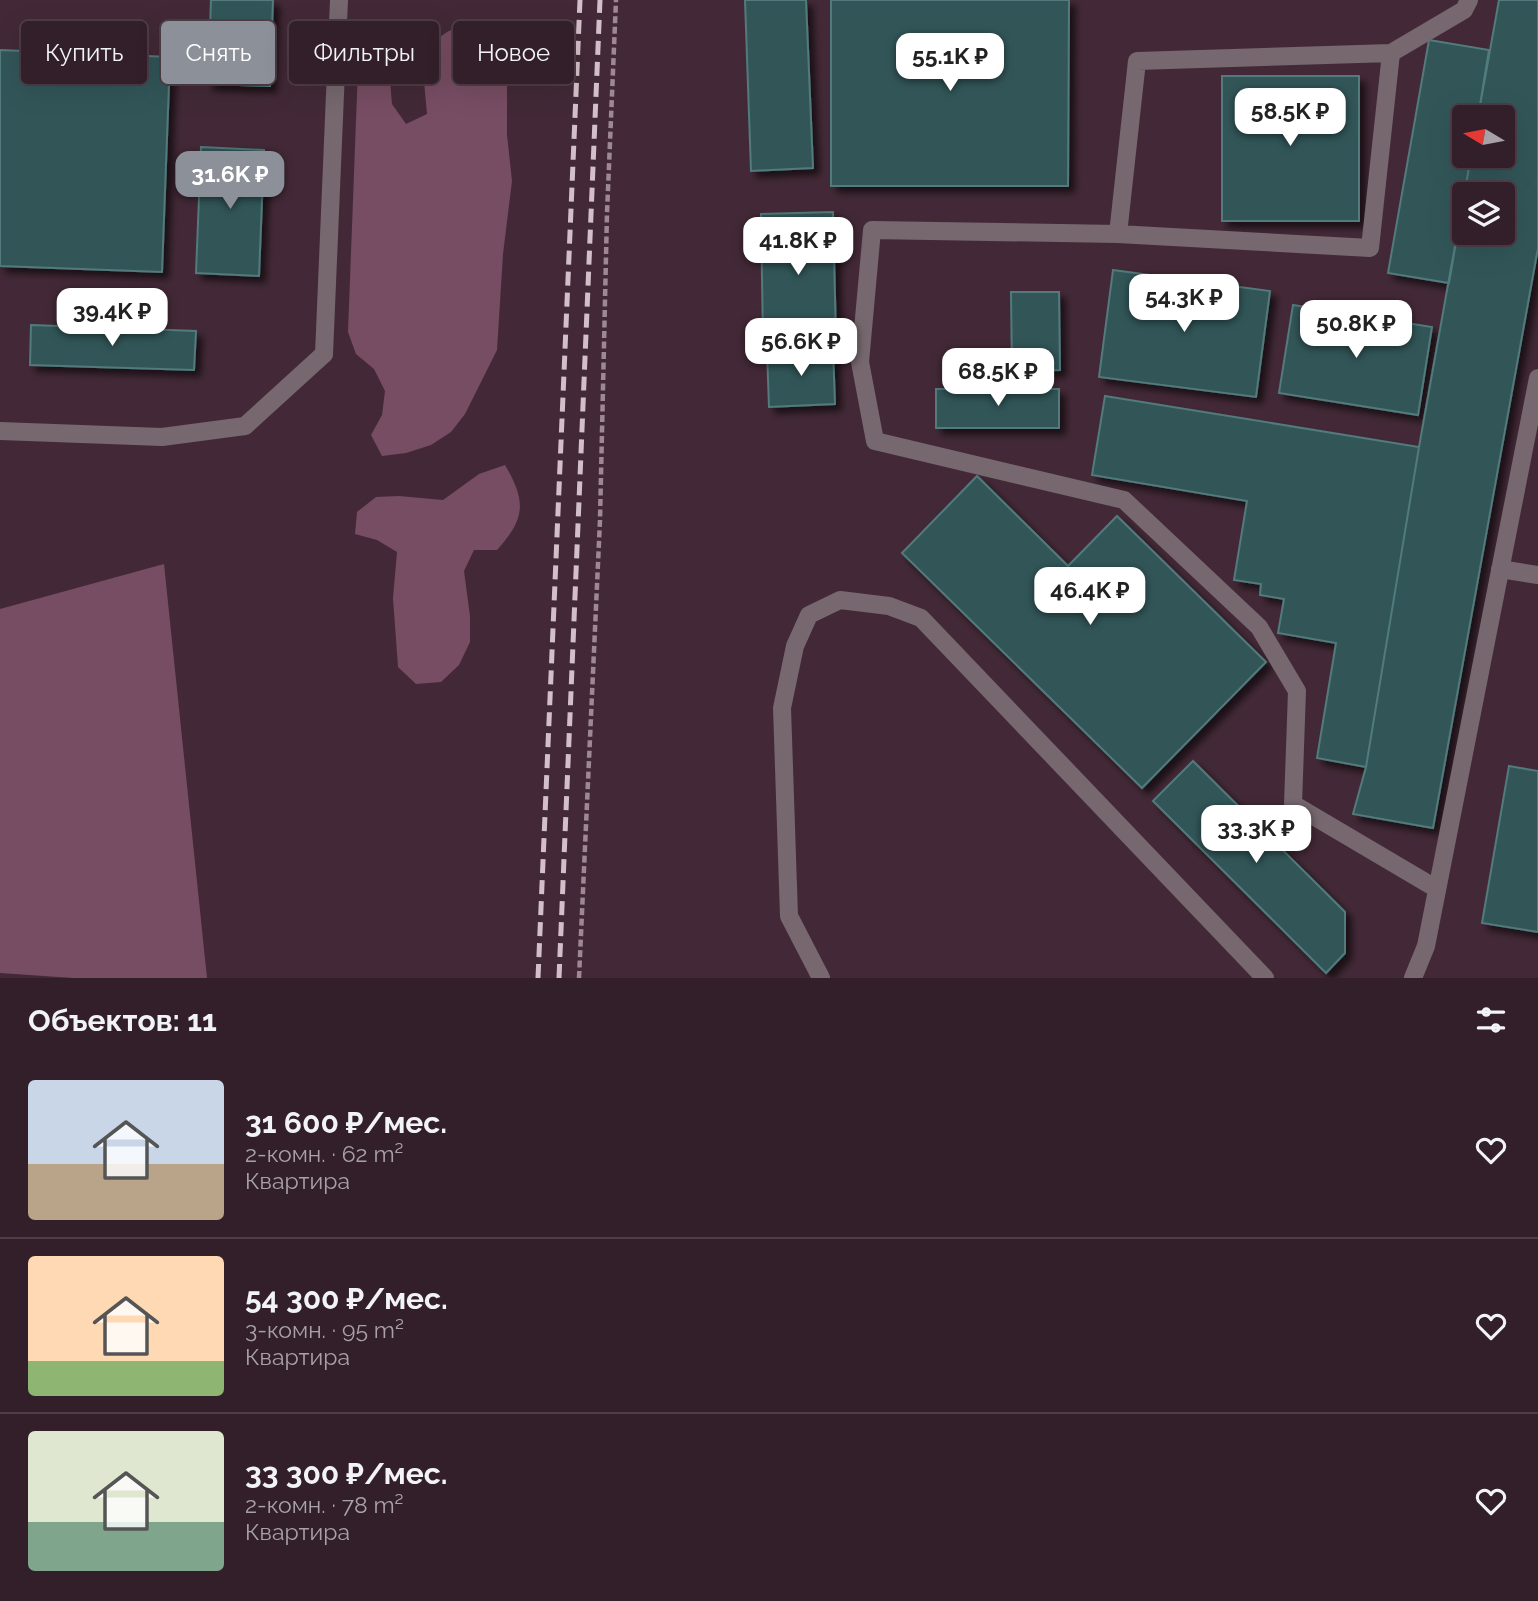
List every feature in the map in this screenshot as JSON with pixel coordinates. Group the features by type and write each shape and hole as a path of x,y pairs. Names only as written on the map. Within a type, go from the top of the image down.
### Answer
{"street":[{"path":"0,431 162,437 245,426 324,354 339,0"},
{"path":"1118,234 1137,61 1391,52 1464,10 1469,0"},
{"path":"1391,52 1370,248 1118,234 872,230 860,362 875,441 1124,500 1259,626 1297,691 1293,804 1437,889"},
{"path":"1413,978 1426,946 1538,378"},
{"path":"1500,569 1538,575"},
{"path":"821,978 789,916 782,708 795,646 809,615 840,600 889,606 920,618 1265,978"}],"path":[{"path":"579,978 599,534 607,213 616,0"}],"shaded area":[{"path":"453,29 453,84 507,84 507,135 512,181 503,254 497,350 465,414 451,432 431,445 406,453 382,456 371,435 382,415 385,391 374,369 356,354 348,332 357,84 390,84 392,104 406,124 427,114 424,84 439,84 439,38"},
{"path":"505,465 517,489 520,509 518,519 507,539 497,550 474,550 464,571 470,616 470,642 459,665 441,682 416,684 398,667 393,598 397,552 377,540 355,534 357,512 376,497 443,500 479,474"},
{"path":"164,564 207,978 73,978 0,973 0,609"}],"building":[{"path":"211,0 273,0 272,21 210,21"},
{"path":"745,0 806,0 813,168 751,171"},
{"path":"831,0 1069,0 1068,186 831,186"},
{"path":"1499,0 1538,0 1538,248 1433,828 1353,814 1366,767 1455,245 1515,245 1515,182 1466,182 1469,168 1516,168 1516,105 1480,105"},
{"path":"1429,40 1489,50 1480,105 1452,105 1452,168 1469,168 1466,182 1452,182 1452,245 1456,245 1449,283 1388,273"},
{"path":"0,50 21,51 21,84 147,84 147,56 161,57 161,84 169,84 162,272 0,266"},
{"path":"1222,76 1359,76 1359,221 1222,221"},
{"path":"208,84 270,84 270,86"},
{"path":"201,147 264,150 259,276 196,273"},
{"path":"833,212 836,339 763,341 761,214"},
{"path":"1113,270 1270,291 1256,397 1099,377"},
{"path":"1011,292 1059,292 1060,370 1012,371"},
{"path":"1293,305 1432,327 1418,415 1279,393"},
{"path":"31,325 196,331 194,370 30,365"},
{"path":"833,349 835,404 769,407 767,351"},
{"path":"936,389 1059,389 1059,428 936,428"},
{"path":"1105,396 1419,447 1366,767 1317,758 1336,643 1278,633 1284,599 1260,595 1261,584 1234,580 1247,501 1092,475"},
{"path":"977,476 1068,566 1117,516 1266,662 1142,788 902,553"},
{"path":"1193,761 1345,912 1345,953 1326,973 1153,801"},
{"path":"1509,766 1538,771 1538,932 1482,923"}],"railway":[{"path":"538,978 580,0"},
{"path":"559,978 600,0"}]}
